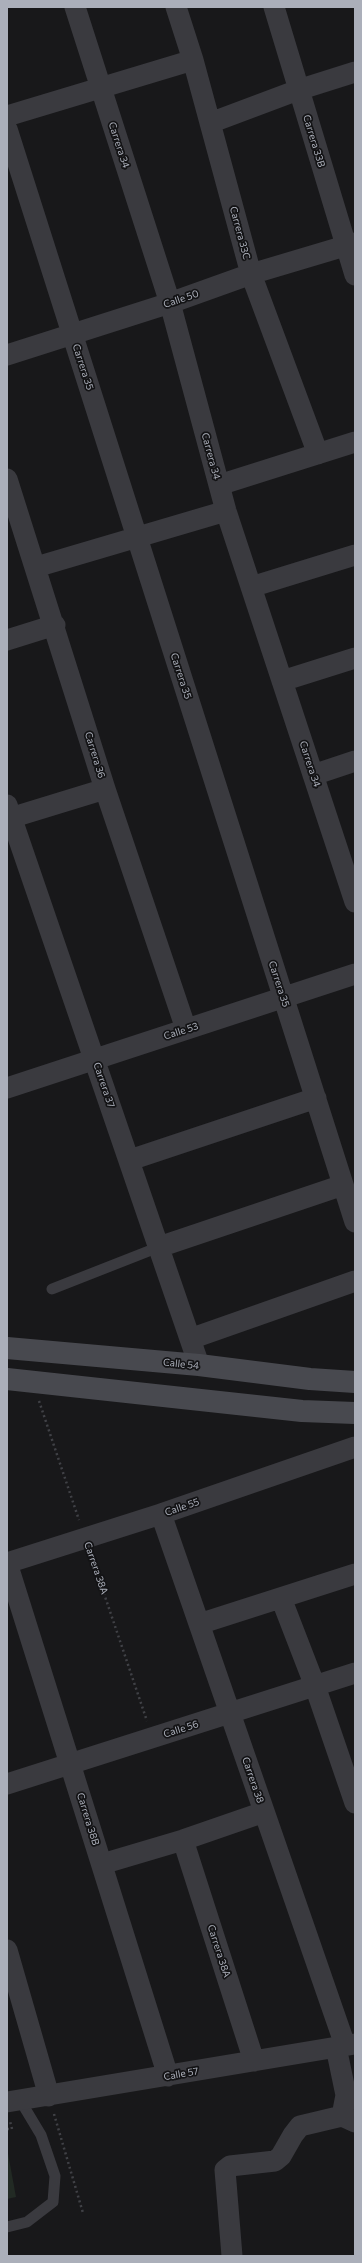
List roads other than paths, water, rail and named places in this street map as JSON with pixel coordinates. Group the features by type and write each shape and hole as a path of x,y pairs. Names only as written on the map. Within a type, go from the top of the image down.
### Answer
{"main road":[{"name":"Calle 54","path":"7,1348 199,1365 247,1373 355,1382"},
{"path":"7,1379 302,1411 355,1414"}],"street":[{"name":"Carrera 34","path":"75,7 170,303 226,511 313,775 349,862 355,902"},
{"name":"Carrera 33C","path":"176,7 194,60 251,274 318,454"},
{"name":"Carrera 33B","path":"274,7 298,90 350,244 355,275"},
{"path":"7,116 194,60"},
{"path":"210,123 298,90 355,72"},
{"name":"Carrera 35","path":"7,129 355,1222"},
{"name":"Calle 50","path":"7,355 170,303 251,274 350,244"},
{"path":"219,485 355,442"},
{"name":"Carrera 36","path":"7,479 12,512 36,567 105,789 186,1029"},
{"path":"36,567 226,511"},
{"path":"251,587 355,555"},
{"path":"7,640 55,625"},
{"path":"282,681 355,658"},
{"path":"313,775 355,761"},
{"path":"8,814 105,789"},
{"name":"Carrera 37","path":"8,814 96,1059 199,1365"},
{"name":"Calle 53","path":"7,1088 355,974"},
{"path":"130,1160 316,1098"},
{"path":"159,1247 343,1185"},
{"path":"190,1339 355,1281"},
{"name":"Calle 55","path":"7,1563 161,1514 355,1447"},
{"name":"Carrera 38","path":"161,1514 346,2045 346,2095 349,2119"},
{"name":"Carrera 38B","path":"7,1563 168,2076"},
{"path":"199,1624 355,1574"},
{"path":"281,1598 315,1686 355,1802"},
{"name":"Calle 56","path":"7,1784 355,1673"},
{"path":"102,1864 183,1840 264,1812"},
{"name":"Carrera 38A","path":"183,1840 254,2061"},
{"path":"7,1950 49,2096"},
{"name":"Calle 57","path":"13,2101 346,2045"},
{"path":"232,2256 225,2170 230,2166 272,2163 281,2156 300,2126 349,2119"}],"lane":[{"path":"52,1288 159,1247"},
{"path":"7,2227 27,2222 53,2202 55,2176 41,2135 13,2101"}]}
